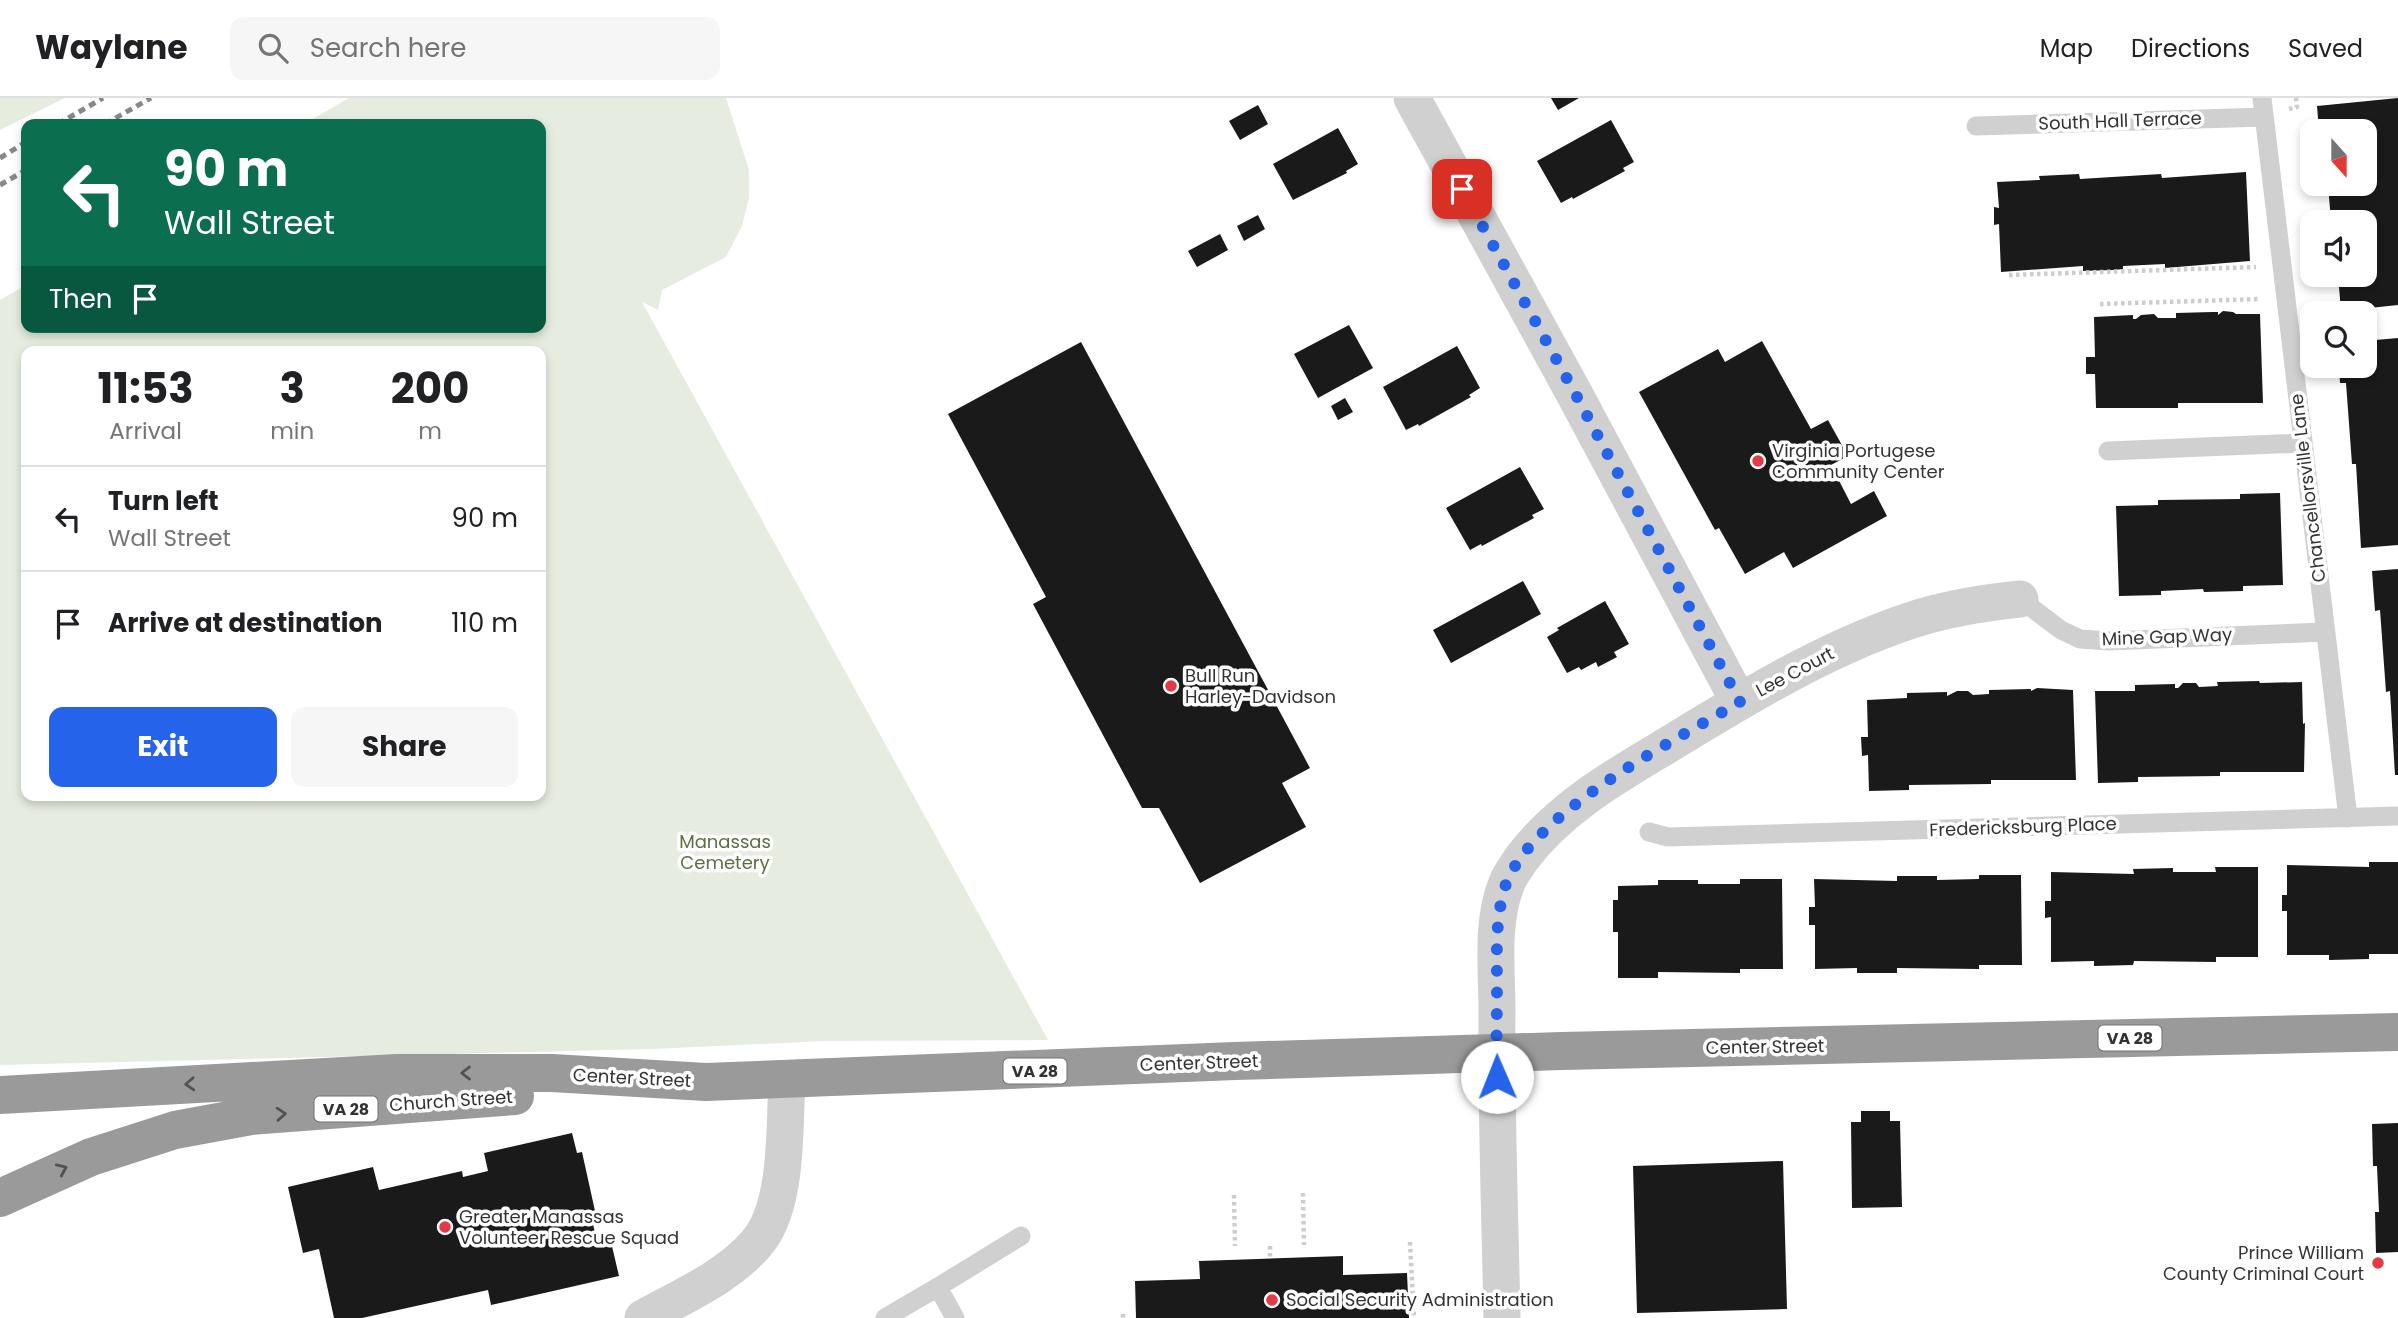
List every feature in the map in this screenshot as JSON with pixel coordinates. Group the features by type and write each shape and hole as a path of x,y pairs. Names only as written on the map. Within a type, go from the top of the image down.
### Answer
{"highway":[{"name":"Center Street","path":"0,1095 397,1073 552,1073 706,1083 1496,1053 2398,1032"},
{"name":"Church Street","path":"0,1198 102,1153 175,1130 251,1116 706,1083"}],"street":[{"path":"1412,98 1576,395 1740,702"},
{"name":"Lee Court","path":"1502,1318 1496,1053 1497,931 1506,884 1518,865 1534,843 1571,807 1609,781 1740,702 1849,644 1908,621 1966,605 2020,599"},
{"path":"643,1318 734,1264 756,1245 768,1227 776,1208 780,1185 787,1080"}],"lane":[{"name":"South Hall Terrace","path":"1976,126 2263,107"},
{"name":"Chancellorsville Lane","path":"2263,107 2348,818"},
{"path":"2108,451 2303,443"},
{"name":"Mine Gap Way","path":"2020,599 2062,630 2080,639 2109,641 2326,632"},
{"name":"Fredericksburg Place","path":"1649,832 1668,837 2398,816"},
{"path":"885,1318 1021,1236"},
{"path":"938,1287 955,1318"}],"path":[{"path":"2009,275 2282,267"},
{"path":"2100,304 2286,299"},
{"path":"1303,1193 1304,1245"},
{"path":"1234,1195 1235,1246"},
{"path":"1410,1242 1413,1318"},
{"path":"1270,1246 1270,1258"}],"green space":[{"path":"0,98 65,98 21,119 0,130"},
{"name":"Manassas Cemetery","path":"349,98 726,98 749,170 749,198 742,226 726,257 662,290 658,310 642,302 1048,1040 825,1041 653,1049 0,1065 0,300 21,288 21,333 546,333 546,119 313,119"}],"building":[{"path":"1551,98 1579,98 1558,110"},
{"path":"2398,98 2398,305 2377,307 2377,301 2340,301 2339,287 2377,287 2377,210 2330,210 2329,196 2377,196 2377,119 2318,119 2317,106"},
{"path":"1258,105 1268,124 1240,140 1229,121"},
{"path":"1611,120 1634,162 1623,168 1625,171 1561,203 1537,161"},
{"path":"1338,128 1358,164 1346,171 1347,173 1293,200 1273,164"},
{"path":"2246,172 2250,261 2165,268 2165,264 2123,266 2123,269 2114,270 2083,271 2083,266 2001,272 1999,224 1994,225 1994,207 1999,208 1997,182 2040,180 2039,176 2079,174 2080,179 2161,174 2162,178"},
{"path":"1258,215 1265,229 1244,241 1237,226"},
{"path":"1220,234 1228,250 1197,267 1188,251"},
{"path":"2223,311 2260,314 2263,403 2178,403 2178,408 2096,408 2095,374 2086,374 2086,357 2095,357 2094,317 2133,315 2133,319 2136,319 2141,315 2154,314 2158,318 2176,318 2176,313 2218,312 2218,315"},
{"path":"1349,325 1373,368 1318,398 1294,354"},
{"path":"2398,338 2398,545 2361,548 2356,464 2352,464 2346,383 2340,383 2340,378 2377,378 2377,340"},
{"name":"Virginia Portugese Community Center","path":"1762,341 1811,429 1828,420 1848,456 1831,465 1851,504 1874,491 1887,516 1793,568 1784,552 1745,574 1719,528 1715,530 1639,392 1718,349 1725,362"},
{"name":"Bull Run Harley-Davidson","path":"1081,342 1310,768 1282,783 1306,827 1200,883 1159,808 1142,808 1033,604 1046,597 948,414"},
{"path":"1457,346 1480,388 1469,395 1471,397 1419,426 1418,424 1406,430 1383,387"},
{"path":"1345,398 1353,412 1338,420 1331,406"},
{"path":"1520,467 1544,509 1532,515 1534,518 1470,550 1446,508"},
{"path":"2280,493 2283,585 2243,586 2243,591 2204,592 2203,589 2161,591 2161,595 2119,596 2116,506 2158,505 2158,500 2240,499 2240,494"},
{"path":"2398,569 2398,775 2395,775 2390,691 2386,692 2380,610 2375,611 2372,571"},
{"path":"1523,581 1541,614 1451,663 1433,630"},
{"path":"1605,601 1629,644 1614,652 1617,657 1598,667 1596,662 1581,670 1579,667 1567,673 1547,637 1559,630 1557,628"},
{"path":"2217,682 2302,682 2304,772 2220,772 2220,776 2138,777 2138,782 2098,783 2095,691 2135,691 2135,685 2175,684 2175,688 2178,688 2183,683 2196,683 2199,687 2218,686"},
{"path":"2037,688 2073,690 2076,780 1991,780 1991,784 1909,785 1909,790 1869,791 1868,755 1862,756 1861,737 1868,737 1867,700 1907,698 1907,693 1947,692 1947,696 1957,691 1968,691 1973,695 1989,694 1989,690 2031,691"},
{"path":"2369,862 2398,862 2398,954 2369,954 2369,959 2329,960 2329,955 2287,955 2287,911 2282,911 2282,895 2287,895 2287,865 2369,867"},
{"path":"2215,867 2258,867 2258,957 2216,957 2216,962 2134,961 2133,965 2094,966 2094,961 2051,962 2051,917 2045,918 2045,901 2051,901 2051,872 2134,874 2133,869 2173,868 2173,872 2216,872"},
{"path":"1979,875 2021,875 2022,965 1979,965 1979,969 1897,968 1897,973 1857,973 1857,968 1815,969 1815,925 1809,925 1809,907 1815,907 1814,879 1897,881 1897,876 1937,876 1937,880 1979,879"},
{"path":"1740,879 1782,879 1783,969 1740,969 1740,973 1658,972 1658,978 1618,978 1618,932 1613,932 1613,900 1618,900 1618,886 1658,885 1658,880 1740,884"},
{"path":"1861,1111 1890,1111 1890,1121 1900,1121 1902,1207 1852,1208 1851,1122 1861,1122"},
{"path":"2398,1123 2398,1252 2376,1253 2375,1212 2379,1212 2377,1166 2373,1166 2372,1124"},
{"name":"Greater Manassas Volunteer Rescue Squad","path":"572,1133 577,1153 582,1152 595,1211 590,1212 598,1245 611,1242 619,1276 491,1305 488,1290 362,1318 334,1318 319,1249 303,1253 288,1187 373,1167 379,1190 462,1171 463,1177 488,1171 484,1153"},
{"path":"1783,1161 1787,1309 1637,1313 1633,1166"},
{"name":"Social Security Administration","path":"1343,1256 1343,1275 1407,1273 1409,1318 1136,1318 1135,1281 1200,1279 1199,1261"}],"railway":[{"path":"67,119 103,98"},
{"path":"114,119 151,98"},
{"path":"0,158 21,145"},
{"path":"0,185 21,173"}],"place":[{"name":"Virginia Portugese Community Center","path":"1758,461"},
{"name":"Bull Run Harley-Davidson","path":"1171,686"},
{"name":"Greater Manassas Volunteer Rescue Squad","path":"445,1227"},
{"name":"Prince William County Criminal Court","path":"2378,1263"},
{"name":"Social Security Administration","path":"1272,1300"}],"route":[{"path":"1462,189 1740,702 1571,807 1534,843 1518,865 1506,884 1497,931 1497,1077"}]}
